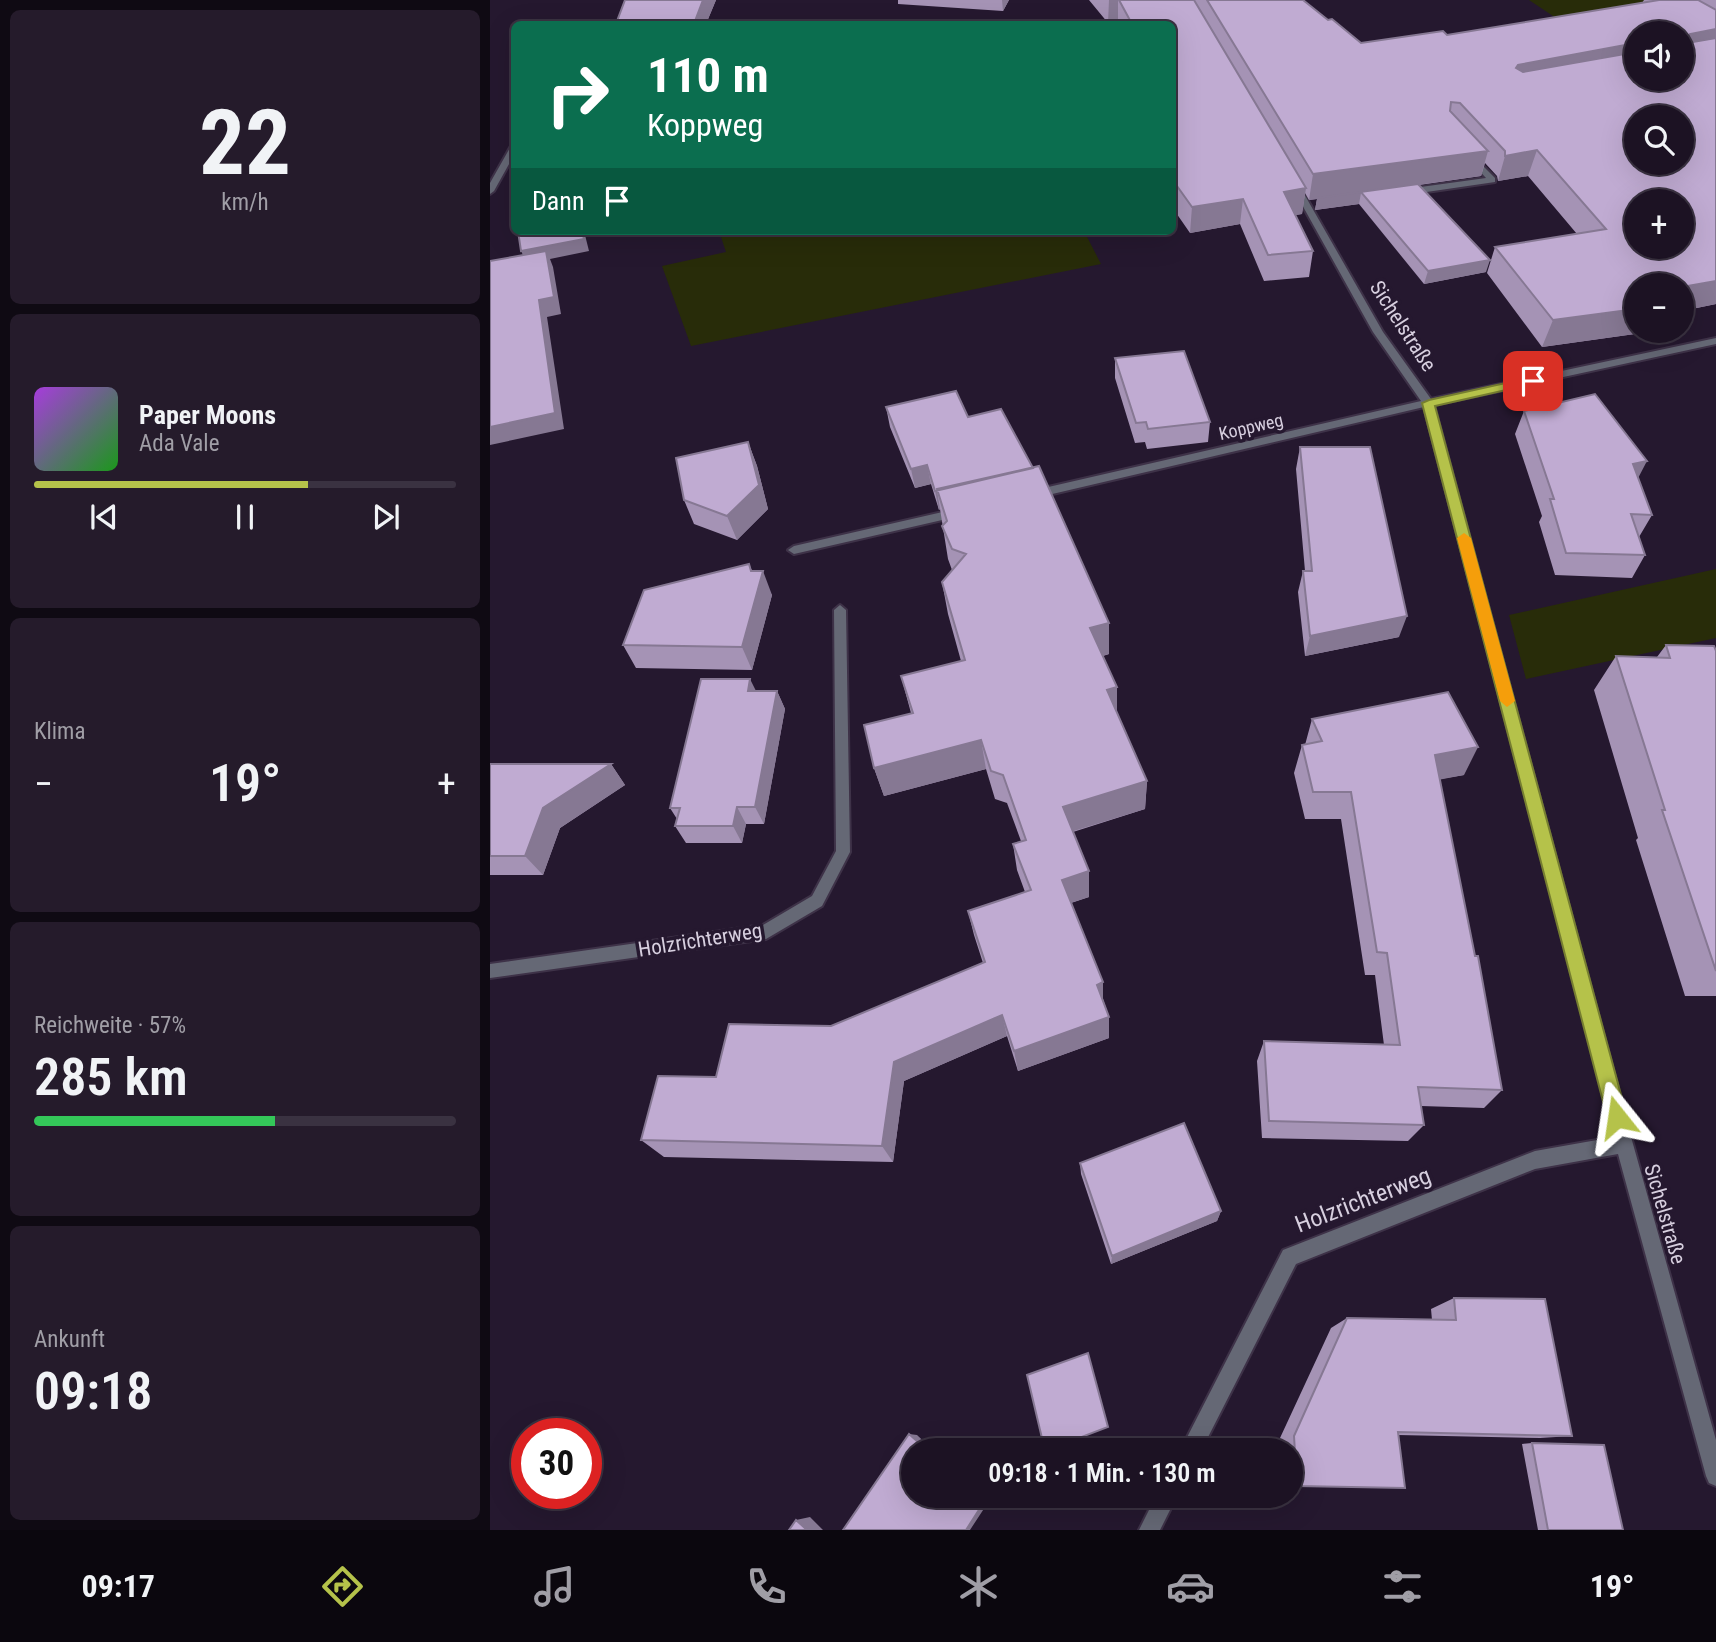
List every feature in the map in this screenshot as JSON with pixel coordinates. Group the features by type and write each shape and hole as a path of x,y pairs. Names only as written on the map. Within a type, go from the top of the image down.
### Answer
{"street":[{"path":"1400,193 1492,180 1466,151"},
{"path":"490,191 511,153"},
{"name":"Sichelstraße","path":"1289,174 1314,205 1378,332 1429,403 1624,1144 1716,1476"},
{"name":"Koppweg","path":"1013,500 1429,403 1716,341"},
{"path":"794,550 972,509"},
{"name":"Holzrichterweg","path":"490,971 766,932 817,901 844,852 840,610"},
{"name":"Holzrichterweg","path":"1197,1438 1290,1256 1535,1160 1624,1144"},
{"path":"1149,1530 1161,1508"}],"green space":[{"path":"1529,0 1680,0 1559,20"},
{"path":"720,235 1086,235 1101,264 691,346 662,266 726,252"},
{"path":"1716,569 1716,638 1526,679 1509,615"}],"building":[{"path":"625,0 703,0 695,21 617,21"},
{"path":"1119,0 1194,0 1306,188 1284,192 1313,251 1268,255 1243,199 1192,207 1176,185 1176,21 1130,21"},
{"path":"1207,0 1303,0 1361,43 1443,31 1447,35 1659,0 1698,0 1716,10 1716,29 1694,33 1694,21 1624,21 1624,45 1518,65 1516,68 1523,72 1624,54 1624,91 1694,91 1694,42 1716,38 1716,281 1694,285 1694,273 1624,273 1624,311 1553,320 1495,247 1606,229 1537,150 1505,156 1505,151 1460,103 1451,102 1450,111 1488,151 1313,174"},
{"path":"1418,184 1490,260 1428,271 1361,192 1317,198"},
{"path":"519,235 583,235 584,239 521,251"},
{"path":"546,251 554,297 539,300 555,413 490,427 490,261"},
{"path":"1184,351 1210,422 1148,429 1146,422 1136,423 1115,358"},
{"path":"956,391 968,417 1001,409 1033,468 935,491 927,465 911,469 886,407"},
{"path":"1595,394 1647,461 1633,464 1652,515 1631,514 1645,555 1566,553 1550,499 1554,499 1524,411"},
{"path":"748,442 759,485 727,516 684,500 676,458"},
{"path":"1300,447 1370,447 1407,616 1310,636 1303,571 1312,571"},
{"path":"1039,466 1109,623 1090,628 1117,687 1107,690 1147,781 1063,807 1089,871 1062,880 1103,982 1097,985 1109,1017 1014,1051 1002,1015 894,1062 882,1146 641,1140 658,1076 716,1077 729,1024 831,1026 985,962 968,911 1031,890 1013,844 1026,840 1003,775 991,771 981,740 874,768 864,725 913,713 901,676 965,660 942,582 966,554 952,549 942,526 947,521 937,489"},
{"path":"749,564 751,571 763,571 742,647 623,645 644,590"},
{"path":"1666,645 1714,646 1716,651 1716,971 1662,810 1665,810 1616,656 1670,658"},
{"path":"701,679 750,679 748,691 777,691 755,807 737,807 733,826 675,826 680,808 670,808"},
{"path":"1448,692 1478,747 1435,755 1475,956 1478,956 1502,1090 1418,1087 1424,1125 1269,1121 1264,1041 1400,1045 1387,953 1377,952 1351,792 1313,792 1302,745 1322,741 1312,719"},
{"path":"490,764 611,764 543,808 525,856 490,856"},
{"path":"1184,1123 1221,1211 1112,1256 1080,1163"},
{"path":"1454,1298 1545,1299 1572,1436 1398,1432 1405,1488 1303,1486 1303,1438 1294,1436 1347,1318 1456,1320"},
{"path":"1088,1353 1108,1427 1079,1438 1042,1438 1027,1375"},
{"path":"1532,1443 1604,1445 1623,1530 1548,1530"},
{"path":"901,1446 901,1508 980,1508 966,1530 843,1530"},
{"path":"796,1520 807,1530 789,1530"}],"slow traffic":[{"path":"1464,538 1507,701"}],"route":[{"path":"1533,381 1429,403 1617,1117"}]}
